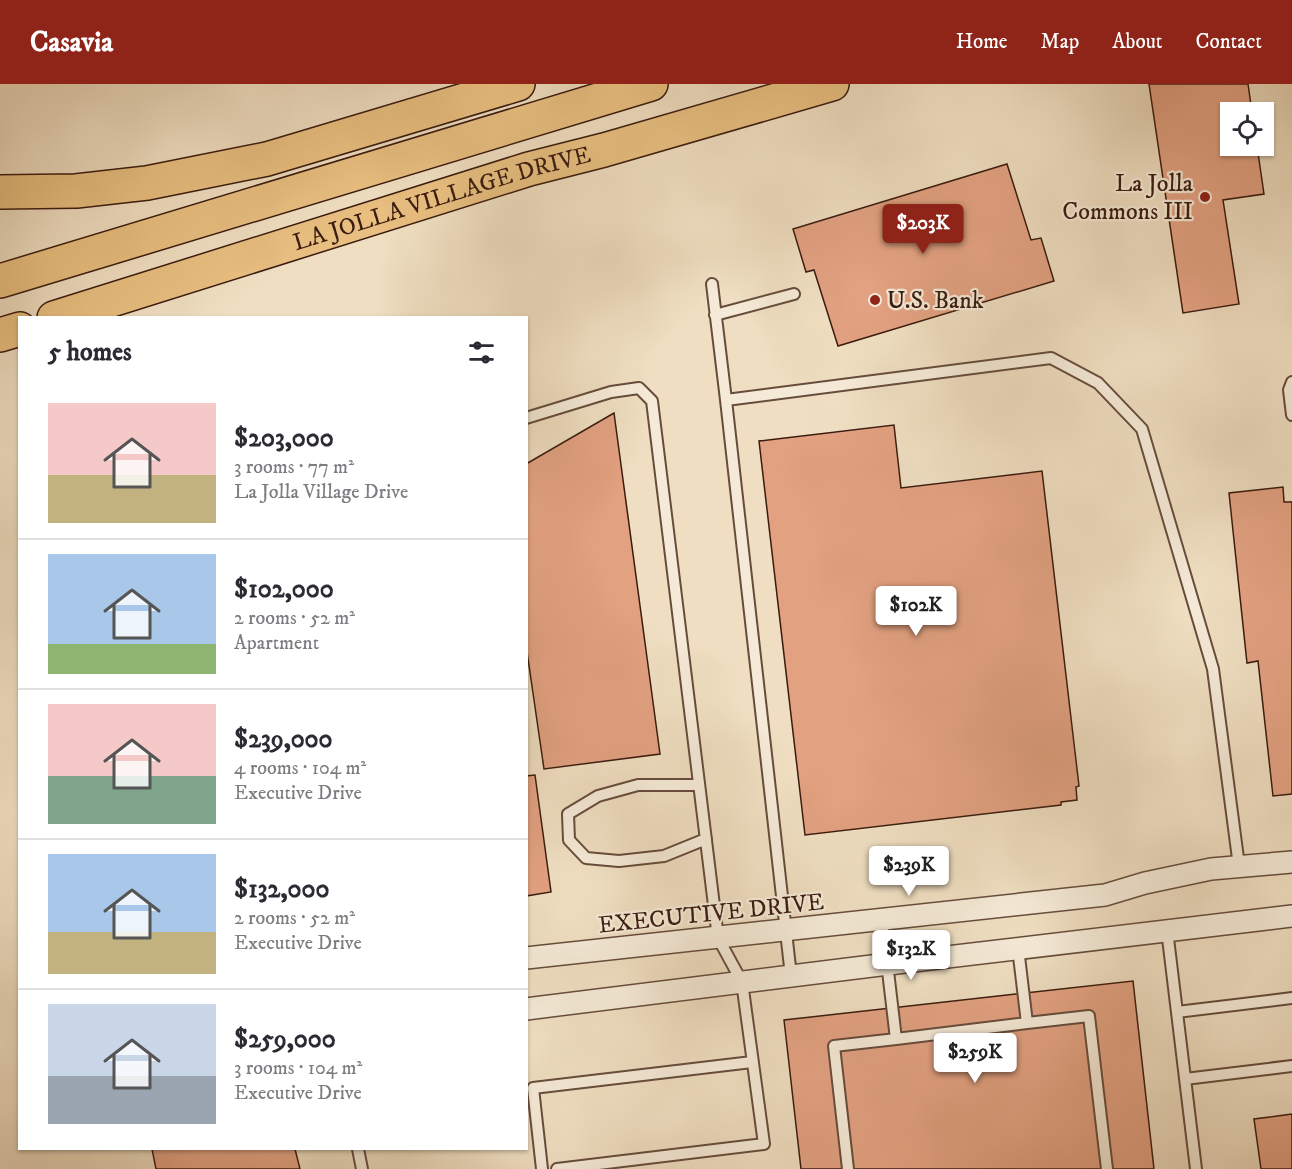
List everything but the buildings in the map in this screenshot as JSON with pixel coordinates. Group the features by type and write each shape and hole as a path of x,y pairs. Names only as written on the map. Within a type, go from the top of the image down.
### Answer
{"main road":[{"path":"0,192 76,191 147,183 256,161 518,84"},
{"name":"LA JOLLA VILLAGE DRIVE","path":"0,282 651,84"},
{"name":"LA JOLLA VILLAGE DRIVE","path":"60,316 529,169 604,150 832,84"},
{"path":"0,335 18,330"}],"street":[{"name":"EXECUTIVE DRIVE","path":"528,958 1105,896 1145,883 1210,869 1292,862"},
{"path":"528,1009 1292,916"}],"lane":[{"path":"712,284 791,976"},
{"path":"715,315 794,294"},
{"path":"726,400 1051,358 1098,383 1142,429 1213,669 1239,866"},
{"path":"1292,382 1289,390 1292,415"},
{"path":"528,417 611,392 639,388 652,401 718,938 742,982 764,1144 557,1169"},
{"path":"699,785 638,785 598,796 568,814 568,840 586,858 619,861 664,856 706,839"},
{"path":"882,920 896,1039"},
{"path":"1167,930 1196,1169"},
{"path":"1018,948 1027,1023"},
{"path":"1177,1012 1292,998"},
{"path":"848,1169 834,1046 1089,1016 1107,1169"},
{"path":"542,1169 533,1088 752,1062"},
{"path":"1185,1079 1292,1065"},
{"path":"358,1150 362,1169"}],"place":[{"name":"La Jolla Commons III","path":"1205,197"},
{"name":"U.S. Bank","path":"875,300"}]}
